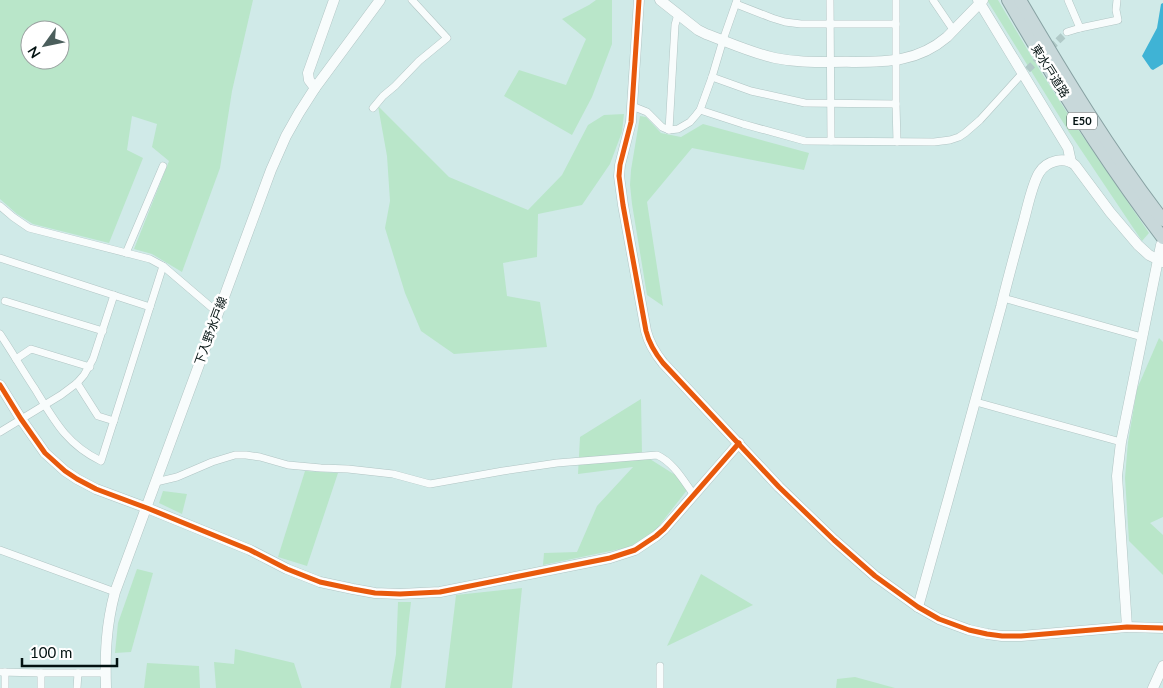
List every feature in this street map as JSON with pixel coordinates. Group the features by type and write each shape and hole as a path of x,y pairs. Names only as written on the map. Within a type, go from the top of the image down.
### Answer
{"highway":[{"name":"東水戸道路","path":"1008,0 1034,46 1077,114 1162,241"},
{"name":"東水戸道路","path":"1020,0 1076,93 1163,220"}],"street":[{"path":"315,88 309,80 308,73 334,0"},
{"name":"下入野水戸線","path":"106,688 105,646 108,621 116,592 270,170 293,123 315,88 380,0"},
{"path":"374,108 383,96 419,61 447,38 412,0"},
{"path":"639,0 631,122 619,176 640,302 649,341 655,353 668,369 780,486 853,558 918,607 939,619 956,626 1002,636 1128,627 1163,628"},
{"path":"660,0 698,30 706,34 774,58 804,62 904,60 926,52 941,43 981,1 1068,148 1071,162"},
{"path":"830,0 832,62 831,141"},
{"path":"896,0 897,142"},
{"path":"934,0 954,31"},
{"path":"1068,0 1080,28"},
{"path":"1066,32 1118,20 1116,10 1118,0"},
{"path":"632,106 647,112 662,127 669,130 678,129 690,122 700,110 737,2 785,22 831,25 896,24"},
{"path":"669,130 675,25 678,14"},
{"path":"712,77 751,91 805,103 896,104"},
{"path":"700,110 805,141 934,142 959,137 972,128 1019,77"},
{"path":"918,607 1039,173 1055,161 1064,160 1075,164 1110,212 1138,245 1160,261"},
{"path":"126,253 163,166"},
{"path":"0,206 29,228 150,259 163,266 218,313"},
{"path":"1128,627 1117,476 1121,442 1142,337 1160,261 1162,241"},
{"path":"0,258 150,307"},
{"path":"0,334 60,428 68,438 90,456 101,461 163,266"},
{"path":"0,432 77,383 90,367 114,295"},
{"path":"1003,298 1142,337"},
{"path":"5,301 103,331"},
{"path":"16,359 31,349 90,367"},
{"path":"77,383 98,416 114,421"},
{"path":"0,384 46,453 65,471 96,490 147,508 250,550 287,569 320,582 375,593 440,592 610,558 636,550 664,529 738,443"},
{"path":"976,402 1121,442"},
{"path":"156,482 177,477 212,462 236,455 260,457 288,465 393,474 430,484 557,463 657,455 666,459 672,465 694,495"},
{"path":"0,550 116,592"},
{"path":"660,666 660,688"},
{"path":"1153,688 1163,666"},
{"path":"5,688 3,672 106,672"},
{"path":"41,673 41,688"},
{"path":"77,688 78,673"}],"green space":[{"path":"0,0 253,0 232,91 220,168 182,272 152,254 134,249 169,161 152,147 157,124 132,116 127,150 143,158 109,243 33,224 17,214 0,199"},
{"path":"596,0 612,0 612,44 592,97 572,135 504,96 519,70 566,85 586,39 562,19"},
{"path":"987,0 998,0 1073,122 1149,233 1142,241 1069,132"},
{"path":"378,106 449,177 528,210 562,175 588,125 604,115 624,114 622,132 610,164 582,205 538,214 537,257 503,263 507,296 540,302 547,347 454,354 421,331 405,293 385,228 390,201 387,156"},
{"path":"640,116 646,117 661,133 681,137 703,124 809,153 804,170 692,148 647,202 663,306 647,295 632,204 631,170"},
{"path":"1159,338 1163,342 1163,517 1150,523 1163,535 1163,575 1129,541 1125,478 1128,442 1137,389"},
{"path":"641,399 642,454 691,485 655,531 630,547 543,565 544,553 577,552 597,506 633,467 578,474 580,437"},
{"path":"305,471 338,473 307,566 278,557"},
{"path":"163,491 187,494 182,514 159,503"},
{"path":"137,569 153,573 131,652 115,653 118,623"},
{"path":"701,574 753,605 667,646"},
{"path":"522,588 512,688 445,688 456,595"},
{"path":"398,602 411,602 401,688 390,688 396,654"},
{"path":"235,649 294,663 302,688 216,688 214,662 234,664"},
{"path":"147,663 199,666 200,688 144,688"},
{"path":"855,677 895,688 836,688 837,679"}],"water":[{"path":"1163,3 1163,64 1153,70 1142,56 1157,28 1161,4"}],"tunnel":[{"path":"1020,77 1067,32"}],"cycle path":[{"path":"639,0 631,122 619,176 646,331 653,348 663,363 779,487 834,540 875,576 918,607 939,619 969,630 1002,636 1127,627 1163,628"},
{"path":"0,385 45,453 77,479 96,489 250,550 287,569 320,582 375,593 440,592 610,558 635,550 664,529 739,443"}]}
